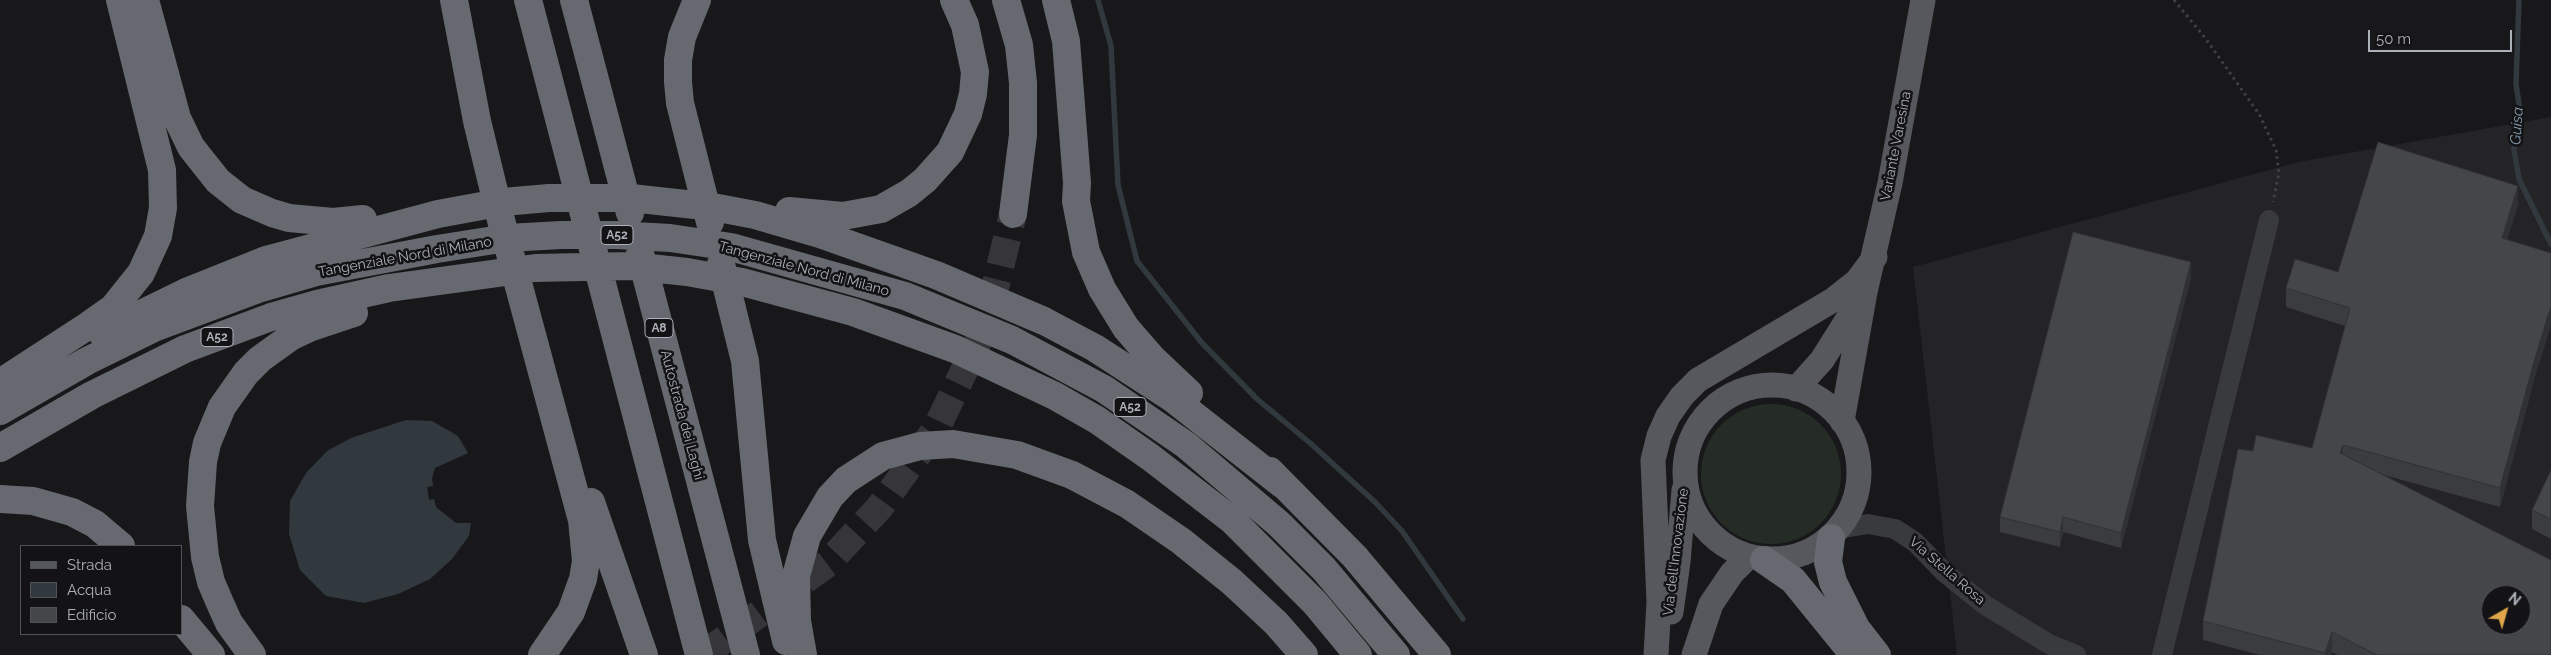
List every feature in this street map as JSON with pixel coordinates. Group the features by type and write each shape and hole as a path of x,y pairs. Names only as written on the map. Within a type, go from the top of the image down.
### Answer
{"highway":[{"path":"0,382 86,328 113,308 141,273 158,236 163,208 162,170 120,0"},
{"path":"145,0 172,102 183,133 204,166 230,192 242,200 272,213 317,222 360,219 438,208"},
{"path":"454,0 477,121 501,220 551,398 582,520 586,561 583,579 571,612 542,655"},
{"path":"528,0 699,655"},
{"name":"Autostrada dei Laghi","path":"574,0 746,655"},
{"path":"697,0 685,29 679,53 680,103 744,361 761,531 768,568 790,655"},
{"path":"0,391 107,330 210,281 294,251 438,208 450,199 503,202 566,198 654,200 785,217 843,216 882,209 909,193 939,165 960,133 973,94 975,72 965,25 954,0"},
{"path":"1006,0 1019,45 1023,90 1023,135 1013,214"},
{"path":"1056,0 1066,41 1076,201 1084,245 1093,270 1114,310 1137,342 1174,380 1222,421 1355,557 1437,655"},
{"path":"785,217 970,288 1044,321 1096,348 1172,398 1283,485"},
{"name":"Tangenziale Nord di Milano","path":"0,411 87,361 154,328 214,304 316,272 507,238 617,235 670,238 731,247 906,296 965,319 1051,360 1134,409 1186,445 1279,524 1324,569 1396,655"},
{"name":"Tangenziale Nord di Milano","path":"0,448 128,376 226,333 271,317 326,302 388,288 455,284 535,268 631,266 687,272 742,282 862,314 955,349 1006,371 1097,420 1150,457 1233,521 1315,603 1358,655"},
{"path":"252,655 229,623 211,582 201,533 200,506 203,462 214,424 222,407 246,373 292,336 309,328 358,312 455,284"},
{"path":"551,398 616,568 644,655"},
{"path":"803,655 797,612 798,567 806,536 830,497 846,480 883,456 920,446 944,444 973,446 1016,455 1072,476 1127,504 1181,541 1232,582 1276,623 1304,655"},
{"path":"0,499 33,501 72,512 95,524 121,545"},
{"path":"1835,533 1828,562 1833,582 1856,628 1877,655"},
{"path":"1756,558 1793,580 1854,655"},
{"path":"182,620 212,655"},
{"path":"182,630 198,655"}],"main road":[{"name":"Variante Varesina","path":"1842,421 1865,292 1875,257 1923,0"},
{"path":"1658,655 1659,602 1653,460 1659,436 1668,416 1682,396 1698,380 1833,300 1857,281 1875,257"},
{"name":"Variante Varesina","path":"1796,389 1822,360 1865,292"},
{"path":"1783,386 1796,389 1822,401 1842,421 1856,446 1860,475 1855,502 1835,533 1820,546 1793,558 1756,558 1721,543 1700,521 1692,508 1685,478 1685,462 1694,433 1712,408 1732,395 1753,387 1783,386"},
{"name":"Via dell'Innovazione","path":"1658,655 1673,600 1685,478"},
{"path":"1694,655 1711,604 1732,573 1756,558"}],"street":[{"path":"2162,655 2269,220"},
{"name":"Via Stella Rosa","path":"1835,533 1868,524 1895,528 1915,542 1945,573 1986,606 2049,644 2076,655"}],"path":[{"path":"2174,0 2206,39 2260,114 2276,150 2279,173 2269,220"}],"shaded area":[{"path":"2551,117 2551,655 1957,655 1913,267 2298,162"},
{"path":"1771,404 1798,410 1810,416 1820,425 1829,435 1835,447 1841,474 1835,501 1829,513 1820,523 1810,532 1798,538 1771,544 1744,538 1732,532 1722,523 1713,513 1707,501 1701,474 1707,447 1713,435 1722,425 1732,416 1744,410"}],"water":[{"path":"406,420 432,421 458,436 468,453 435,468 432,478 433,486 427,487 429,500 434,499 436,507 456,523 471,523 469,536 452,559 430,579 398,594 364,603 326,596 300,570 289,534 290,501 306,473 327,451 351,438"}],"building":[{"path":"2378,142 2518,186 2502,238 2551,253 2551,306 2500,488 2343,445 2340,453 2551,560 2551,655 2377,655 2332,632 2325,653 2203,621 2238,449 2253,451 2256,435 2312,448 2350,308 2286,288 2295,259 2338,272"},
{"path":"2073,232 2191,262 2121,533 2063,517 2060,532 2000,517"},
{"path":"2551,470 2551,519 2532,510"}],"waterway":[{"path":"1098,0 1111,46 1118,185 1137,261 1202,343 1257,399 1310,443 1375,502 1402,531 1463,619"},
{"name":"Guisa","path":"2519,0 2516,84 2520,111 2514,150 2519,179 2551,244"}],"tunnel":[{"path":"703,655 828,563 879,508 936,429 986,325 1013,214"}]}
